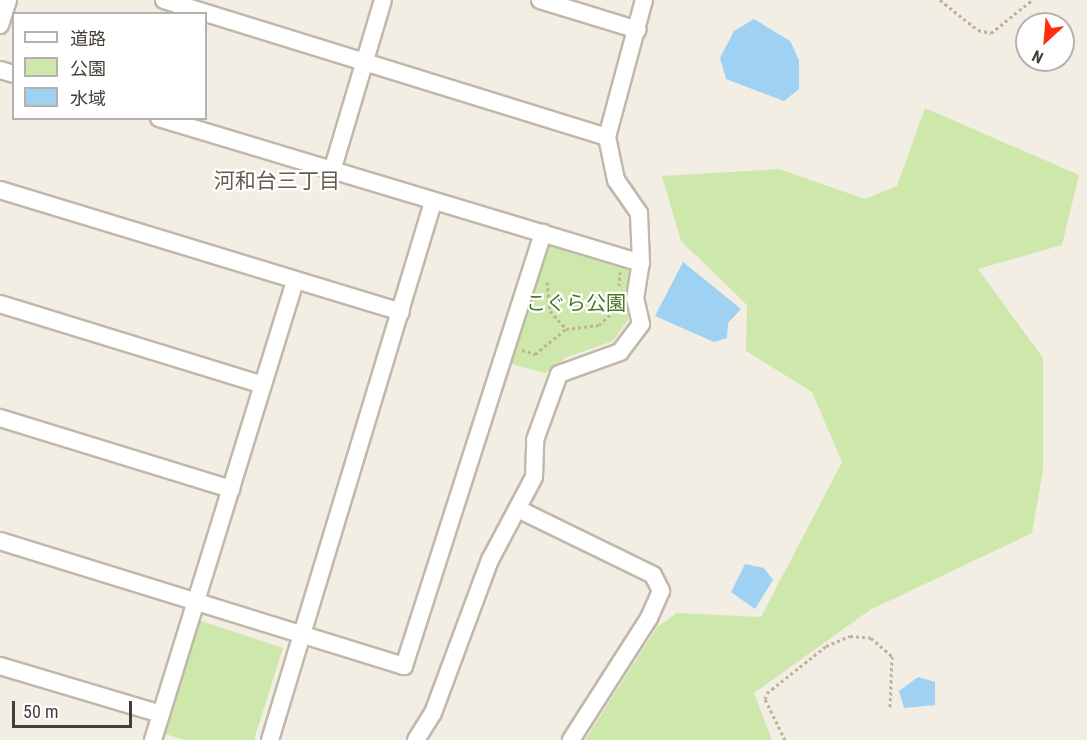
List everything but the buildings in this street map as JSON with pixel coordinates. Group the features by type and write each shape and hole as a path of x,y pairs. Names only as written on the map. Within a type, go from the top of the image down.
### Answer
{"street":[{"path":"0,25 8,0"},
{"path":"164,0 204,12"},
{"path":"332,171 383,0"},
{"path":"540,0 638,30"},
{"path":"416,740 433,713 490,560 520,510 534,477 535,440 559,374 620,352 641,324 635,299 641,263 639,213 616,180 607,137 638,30 644,0"},
{"path":"207,13 607,137"},
{"path":"166,120 641,263"},
{"path":"0,190 401,312"},
{"path":"270,740 433,202"},
{"path":"0,541 404,666 543,233"},
{"path":"153,740 295,281"},
{"path":"0,304 263,385"},
{"path":"0,418 231,489"},
{"path":"520,510 653,575 661,591 649,618 571,740"},
{"path":"0,666 161,714"}],"path":[{"path":"940,0 978,30 991,33 1032,0"},
{"path":"506,345 536,354 566,328 598,325 614,311 623,257"},
{"path":"547,282 550,311 566,328"},
{"path":"785,740 765,699 767,693 826,646 849,636 871,639 892,656 890,708"}],"green space":[{"path":"925,108 1079,175 1062,245 978,269 1043,358 1043,470 1032,533 870,610 754,693 772,740 585,740 657,627 677,613 761,617 842,462 812,392 746,351 747,305 681,241 662,176 779,169 865,199 897,186"},
{"name":"こぐら公園","path":"550,246 632,271 628,320 613,341 567,357 545,373 508,363 543,248"},
{"path":"198,620 283,648 254,740 185,740 162,733"}],"water":[{"path":"754,19 790,41 799,60 799,89 784,101 726,79 720,58 734,31"},
{"path":"683,262 741,309 728,323 727,338 714,342 655,316"},
{"path":"745,564 764,568 773,580 755,609 731,592"},
{"path":"918,677 935,682 935,705 904,708 899,691"}],"district":[{"name":"河和台三丁目","path":"277,181"}]}
